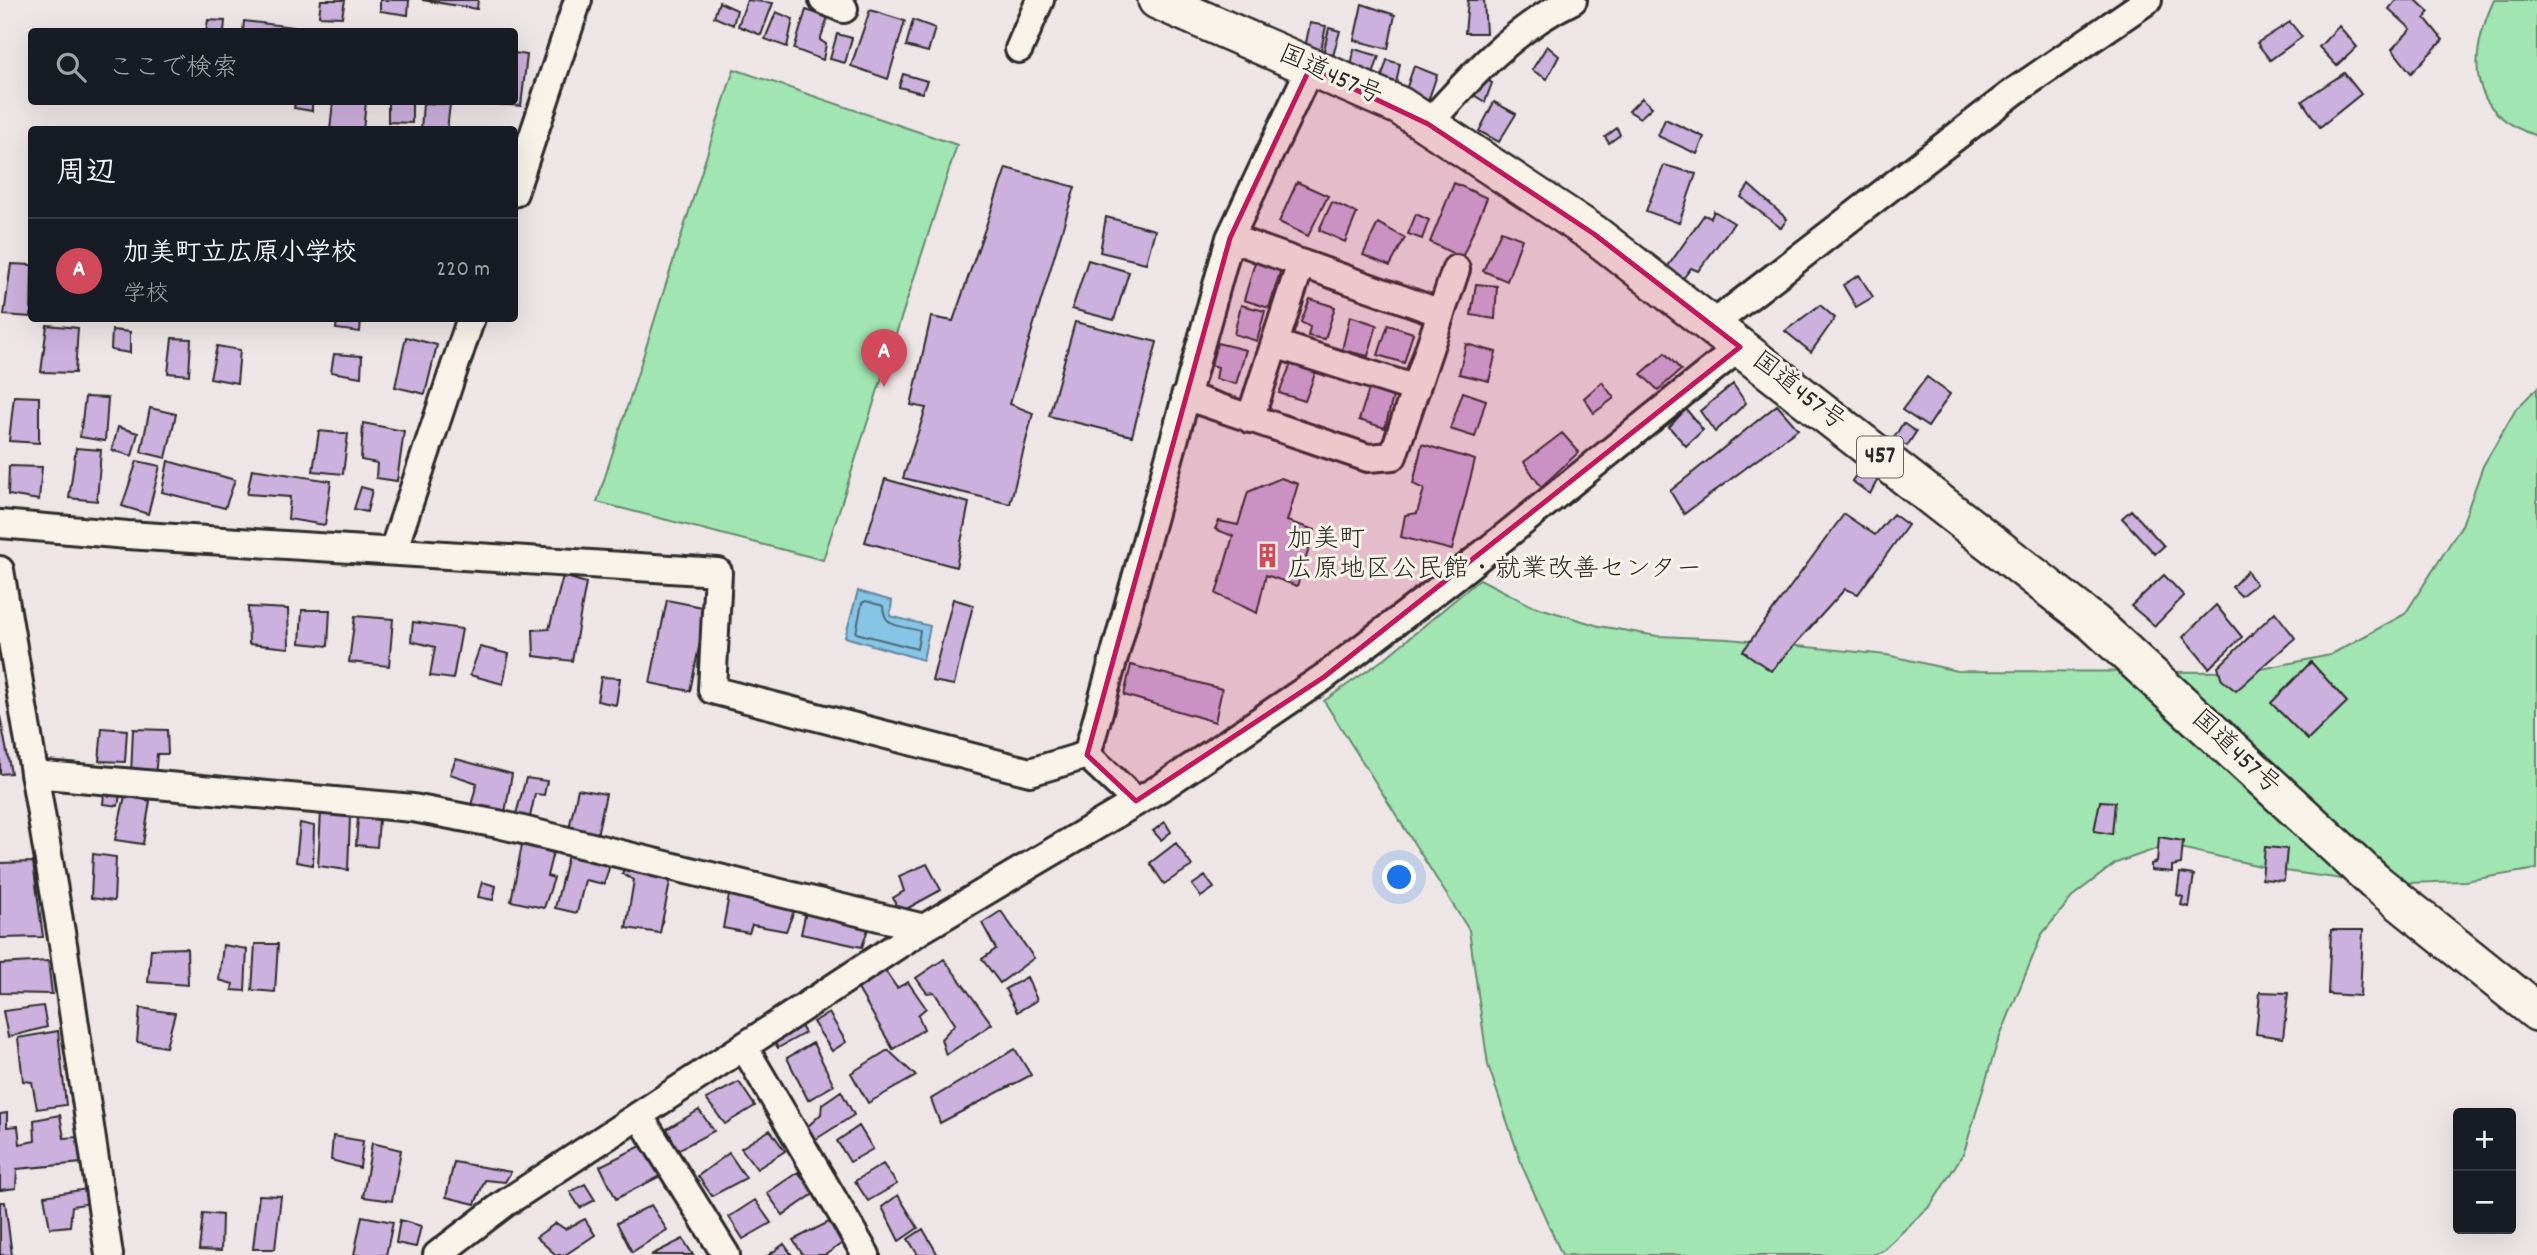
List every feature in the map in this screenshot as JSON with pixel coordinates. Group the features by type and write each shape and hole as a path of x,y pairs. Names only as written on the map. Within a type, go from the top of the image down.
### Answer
{"highway":[{"name":"国道457号","path":"1178,4 1310,68 1400,106 1594,234 2094,623 2374,881 2537,1012"}],"street":[{"path":"518,181 578,0"},
{"path":"1019,48 1040,0"},
{"path":"1428,124 1477,69 1541,15 1573,0"},
{"path":"437,1255 504,1204 924,928 1136,801 1324,677 1452,579 1726,336 2015,91 2148,0"},
{"path":"1087,755 1230,238 1310,68"},
{"path":"1230,238 1441,313"},
{"path":"1250,419 1301,263"},
{"path":"1185,397 1367,458 1393,456 1456,269"},
{"path":"393,551 470,322"},
{"path":"1275,344 1416,389"},
{"path":"0,524 718,572 712,690 1030,772 1087,755"},
{"path":"0,570 109,1255"},
{"path":"1087,755 1136,801"},
{"path":"34,774 413,808 498,824 924,928"},
{"path":"744,1047 866,1255"},
{"path":"639,1115 726,1255"}],"highlighted area":[{"path":"1310,68 1428,124 1594,234 1740,347 1324,677 1165,785 1136,801 1087,755 1230,238"}],"green space":[{"path":"2494,0 2537,0 2537,136 2514,126 2497,113 2485,98 2479,81 2477,62 2480,42"},
{"path":"734,69 957,145 823,560 597,502"},
{"path":"2537,388 2537,869 2465,881 2377,884 2278,870 2167,845 2116,863 2074,895 2042,934 1997,1044 1964,1152 1931,1205 1883,1250 1872,1255 1562,1255 1523,1168 1488,1065 1469,930 1324,701 1384,659 1480,579 1530,605 1599,626 1657,636 1729,639 1887,655 1957,671 2247,672 2330,655 2405,614 2462,525 2483,466 2516,409"}],"water":[{"path":"858,591 892,601 890,616 930,626 923,660 845,637"}],"building":[{"path":"321,0 345,0 342,17 319,16"},
{"path":"380,0 409,0 408,15 380,11"},
{"path":"422,0 478,0 477,9"},
{"path":"747,0 773,3 761,35 738,26"},
{"path":"1468,0 1484,0 1486,33 1465,33"},
{"path":"2396,0 2416,0 2429,12 2425,18 2443,40 2411,73 2392,49 2411,29 2389,9"},
{"path":"719,2 737,10 733,25 714,17"},
{"path":"1362,4 1395,15 1388,49 1354,40"},
{"path":"806,10 828,17 820,40 826,44 823,60 794,49"},
{"path":"870,10 905,21 888,79 851,66"},
{"path":"776,12 793,19 787,47 765,39"},
{"path":"208,20 225,21 224,28 207,28"},
{"path":"913,20 935,28 928,52 906,46"},
{"path":"244,21 294,27 294,28 243,28"},
{"path":"2290,22 2302,37 2270,60 2257,43"},
{"path":"1310,23 1326,26 1321,50 1305,48"},
{"path":"2339,26 2357,47 2337,66 2319,47"},
{"path":"1329,28 1340,31 1333,56 1323,54"},
{"path":"837,34 852,38 845,63 830,59"},
{"path":"1547,46 1559,56 1547,79 1532,70"},
{"path":"1354,49 1379,56 1373,75 1351,68"},
{"path":"518,54 527,55 521,106 508,105 518,105"},
{"path":"1387,60 1400,64 1396,84 1381,79"},
{"path":"1414,66 1437,75 1428,101 1405,93"},
{"path":"2344,73 2361,94 2320,127 2302,101"},
{"path":"903,74 927,81 922,93 899,87"},
{"path":"1480,76 1492,83 1485,102 1469,92"},
{"path":"1642,98 1652,107 1640,118 1629,111"},
{"path":"1494,102 1516,114 1499,142 1479,131"},
{"path":"294,105 312,105 312,111 294,108"},
{"path":"333,105 366,105 363,126 330,126"},
{"path":"388,105 412,105 412,123 388,122"},
{"path":"423,105 450,105 447,126 421,126"},
{"path":"1665,119 1704,137 1697,154 1658,136"},
{"path":"1617,128 1620,135 1609,143 1605,137"},
{"path":"1664,165 1696,174 1679,223 1646,211"},
{"path":"1006,168 1075,187 1010,404 1033,413 1010,504 903,478 926,408 911,405 931,317 953,321"},
{"path":"1297,182 1328,196 1308,236 1279,222"},
{"path":"1454,183 1487,198 1462,258 1430,242"},
{"path":"1749,185 1787,219 1781,228 1741,197"},
{"path":"1332,202 1357,213 1345,242 1319,230"},
{"path":"1714,211 1734,223 1698,271 1691,268 1682,280 1666,269 1704,215 1711,218"},
{"path":"1416,214 1429,220 1422,239 1408,234"},
{"path":"1106,217 1155,230 1146,263 1100,252"},
{"path":"1378,223 1405,238 1390,266 1363,255"},
{"path":"1501,231 1522,239 1507,281 1483,271"},
{"path":"1088,260 1129,272 1114,320 1072,309"},
{"path":"1255,262 1281,269 1269,308 1244,300"},
{"path":"11,264 28,265 28,317 4,315"},
{"path":"1859,275 1873,297 1856,307 1843,285"},
{"path":"1476,284 1497,286 1495,319 1471,315"},
{"path":"1310,299 1335,307 1325,339 1308,336 1310,327 1301,322"},
{"path":"1241,305 1265,311 1257,341 1234,334"},
{"path":"1820,305 1835,318 1811,352 1785,331"},
{"path":"1350,316 1377,325 1368,356 1342,350"},
{"path":"337,322 361,322 360,332 336,329"},
{"path":"1075,322 1157,342 1132,436 1049,416"},
{"path":"47,325 78,328 75,373 41,372"},
{"path":"1388,325 1413,333 1404,363 1378,355"},
{"path":"112,330 130,332 130,353 111,350"},
{"path":"406,337 437,345 425,394 395,387"},
{"path":"172,338 191,339 189,375 168,373"},
{"path":"1217,343 1246,350 1236,384 1216,379 1218,367 1211,365"},
{"path":"1466,344 1496,352 1489,381 1459,374"},
{"path":"217,346 240,350 237,383 210,378"},
{"path":"1665,353 1681,370 1658,390 1641,374"},
{"path":"334,354 362,356 361,377 331,372"},
{"path":"1292,361 1316,371 1305,401 1279,393"},
{"path":"1927,377 1950,394 1928,427 1902,410"},
{"path":"1602,382 1614,398 1594,413 1584,398"},
{"path":"1733,384 1746,403 1715,432 1700,411"},
{"path":"1369,389 1393,397 1385,428 1359,420"},
{"path":"1463,392 1486,400 1475,437 1450,429"},
{"path":"14,396 39,397 39,443 9,441"},
{"path":"85,397 108,398 105,441 80,437"},
{"path":"1777,405 1798,429 1684,514 1670,491"},
{"path":"150,408 176,414 166,458 141,452"},
{"path":"1686,409 1703,430 1686,446 1669,427"},
{"path":"363,423 404,431 397,481 376,478 377,463 361,460"},
{"path":"1903,423 1916,432 1907,446 1894,438"},
{"path":"118,427 138,433 132,456 112,450"},
{"path":"319,431 348,434 343,474 313,471"},
{"path":"1562,433 1579,452 1541,487 1524,462"},
{"path":"1422,444 1475,460 1452,550 1401,537 1405,515 1417,513 1424,489 1413,484"},
{"path":"76,448 101,450 97,501 69,498"},
{"path":"137,461 160,466 148,514 122,506"},
{"path":"168,461 235,480 225,508 162,492"},
{"path":"9,466 42,467 39,500 8,495"},
{"path":"1862,466 1878,479 1870,494 1852,481"},
{"path":"252,469 331,481 325,525 288,519 290,497 247,494"},
{"name":"加美町 広原地区公民館・就業改善センター","path":"1281,478 1298,484 1287,521 1315,530 1297,586 1266,575 1257,613 1216,594 1233,536 1215,529 1219,521 1238,525 1248,492"},
{"path":"885,479 969,503 956,567 865,542"},
{"path":"361,487 372,490 367,512 354,509"},
{"path":"2131,510 2164,546 2155,554 2122,518"},
{"path":"1844,514 1875,535 1893,514 1908,525 1858,594 1845,589 1771,671 1743,651"},
{"path":"2247,571 2256,584 2241,596 2232,587"},
{"path":"2164,575 2184,596 2155,626 2131,606"},
{"path":"563,576 586,583 572,661 534,656 533,630 549,629"},
{"path":"953,599 973,605 954,685 932,681"},
{"path":"667,600 707,608 690,691 650,683"},
{"path":"2216,605 2242,637 2209,668 2183,637"},
{"path":"248,607 288,609 289,648 249,644"},
{"path":"302,610 330,610 328,646 300,643"},
{"path":"2275,612 2295,638 2236,691 2222,680 2218,667"},
{"path":"355,616 393,619 389,666 349,662"},
{"path":"413,622 462,629 453,679 430,676 435,647 411,641"},
{"path":"480,647 509,654 503,684 470,675"},
{"path":"2311,662 2347,702 2308,740 2271,703"},
{"path":"1131,665 1222,689 1215,722 1124,695"},
{"path":"601,677 620,678 616,705 597,701"},
{"path":"0,716 11,773 0,774"},
{"path":"102,728 127,730 125,762 99,761"},
{"path":"133,729 167,730 168,754 157,754 155,778 131,776"},
{"path":"456,759 512,774 504,818 470,809 477,783 450,774"},
{"path":"526,778 547,781 544,795 535,794 530,817 516,814"},
{"path":"578,789 606,794 595,844 567,837"},
{"path":"104,794 120,795 118,806 103,804"},
{"path":"125,796 150,801 143,844 115,840"},
{"path":"2100,801 2115,802 2112,834 2094,831"},
{"path":"321,812 350,816 348,870 318,866"},
{"path":"358,817 379,819 377,847 356,845"},
{"path":"1165,822 1171,832 1161,840 1153,831"},
{"path":"300,823 314,826 313,865 296,862"},
{"path":"2159,837 2183,841 2181,864 2172,866 2172,872 2151,870 2151,864 2157,862"},
{"path":"1176,843 1192,866 1164,884 1150,863"},
{"path":"522,845 553,852 547,876 554,878 544,908 511,901"},
{"path":"2265,847 2287,849 2284,881 2262,879"},
{"path":"93,854 116,857 114,901 91,898"},
{"path":"568,855 610,865 604,884 585,880 577,913 555,908"},
{"path":"33,862 43,937 0,938 0,863"},
{"path":"927,864 941,890 899,913 893,898 904,891 899,876"},
{"path":"625,866 671,877 660,933 626,928 634,880 622,874"},
{"path":"2180,873 2194,875 2189,907 2181,905 2183,897 2177,895"},
{"path":"1205,876 1214,888 1201,897 1192,885"},
{"path":"482,882 496,886 493,900 478,897"},
{"path":"729,895 794,911 786,931 752,925 749,933 723,928"},
{"path":"806,911 868,929 862,947 801,934"},
{"path":"1001,911 1034,958 1000,983 982,959 996,949 982,923"},
{"path":"2331,930 2363,930 2360,996 2328,994"},
{"path":"255,944 278,944 275,992 252,990"},
{"path":"223,945 247,949 245,991 232,990 233,984 219,980"},
{"path":"187,948 188,985 148,982 151,949"},
{"path":"944,959 992,1024 946,1055 941,1039 955,1024 934,992 927,993 916,978"},
{"path":"48,961 52,994 0,993 0,964"},
{"path":"884,969 897,988 908,982 926,1008 918,1015 924,1029 893,1049 858,989"},
{"path":"1027,977 1037,1000 1017,1012 1005,989"},
{"path":"2260,992 2288,993 2283,1038 2256,1034"},
{"path":"43,1006 47,1027 8,1037 3,1011"},
{"path":"140,1008 175,1013 166,1047 137,1042"},
{"path":"829,1013 846,1042 832,1051 813,1022"},
{"path":"799,1023 805,1033 778,1048 773,1040"},
{"path":"58,1031 66,1105 37,1109 32,1082 23,1081 18,1038"},
{"path":"813,1043 834,1085 808,1100 787,1058"},
{"path":"1015,1049 1031,1075 940,1123 931,1099"},
{"path":"888,1050 916,1076 868,1103 851,1073"},
{"path":"739,1082 755,1106 725,1124 706,1099"},
{"path":"841,1091 854,1115 813,1141 805,1129 821,1114 822,1104"},
{"path":"699,1110 714,1131 678,1150 667,1129"},
{"path":"7,1113 7,1127 18,1126 20,1144 35,1141 34,1120 60,1115 64,1138 78,1137 82,1163 17,1169 16,1188 0,1190 0,1114"},
{"path":"859,1126 873,1149 850,1162 837,1141"},
{"path":"770,1130 785,1151 757,1169 741,1148"},
{"path":"333,1136 363,1141 360,1168 331,1160"},
{"path":"372,1143 401,1150 392,1201 363,1197"},
{"path":"641,1146 660,1176 616,1199 600,1166"},
{"path":"729,1153 746,1178 712,1196 698,1176"},
{"path":"454,1162 511,1172 505,1182 485,1180 475,1204 446,1197"},
{"path":"883,1164 897,1184 868,1201 855,1181"},
{"path":"798,1172 815,1193 783,1215 767,1193"},
{"path":"585,1184 595,1200 580,1208 570,1192"},
{"path":"86,1189 91,1203 72,1206 70,1226 50,1228 44,1196"},
{"path":"259,1195 281,1196 275,1249 253,1249"},
{"path":"898,1195 918,1228 899,1241 882,1207"},
{"path":"755,1200 771,1223 743,1239 729,1217"},
{"path":"0,1202 5,1202 12,1255 0,1255"},
{"path":"651,1205 667,1230 632,1252 617,1223"},
{"path":"203,1213 222,1215 221,1251 199,1250"},
{"path":"362,1216 393,1222 386,1255 354,1255"},
{"path":"585,1219 595,1235 565,1255 556,1255 536,1237 556,1223 565,1229"},
{"path":"400,1220 421,1226 416,1247 396,1243"},
{"path":"829,1222 844,1242 825,1255 803,1255 793,1240"},
{"path":"923,1229 938,1255 918,1255 908,1239"},
{"path":"683,1239 693,1255 651,1255"},
{"path":"784,1244 792,1255 769,1255"}],"place":[{"name":"加美町立広原小学校","path":"884,387"},
{"name":"加美町 広原地区公民館・就業改善センター","path":"1267,555"}]}
